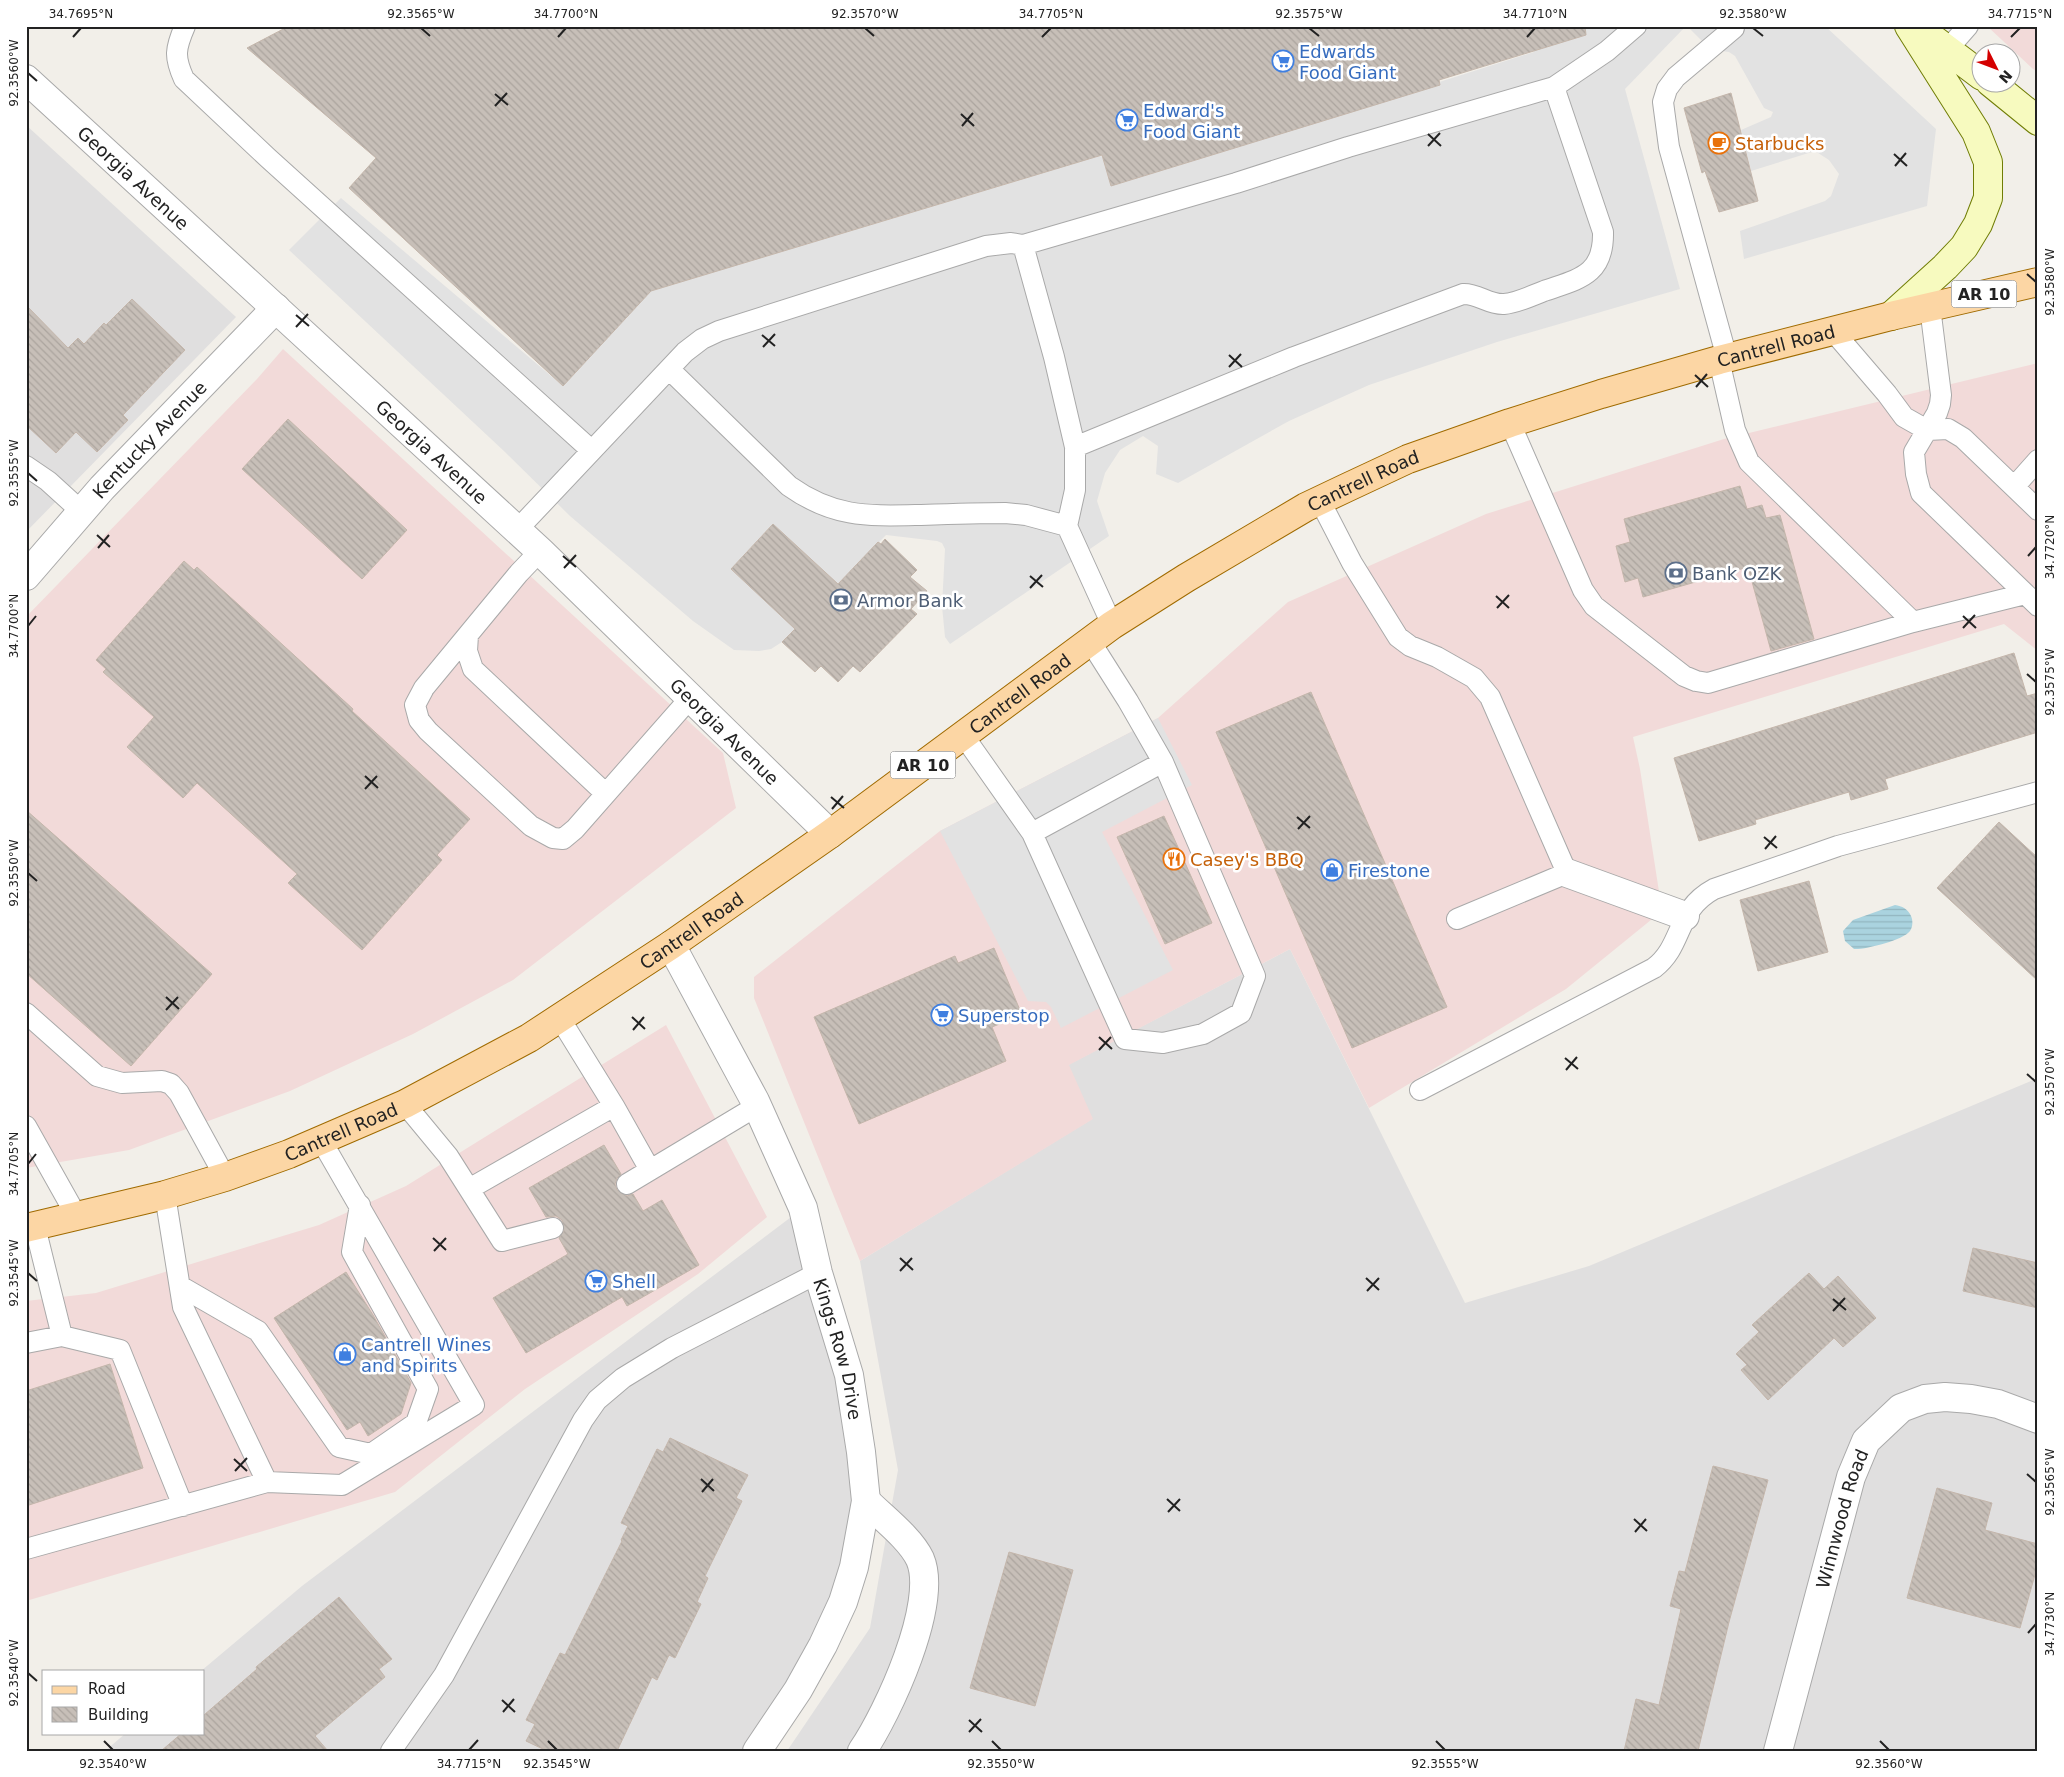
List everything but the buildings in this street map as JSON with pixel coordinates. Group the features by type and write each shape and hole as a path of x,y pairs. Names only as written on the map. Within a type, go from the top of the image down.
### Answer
{"main road":[{"path":"1891,316 1945,268 1964,247 1978,224 1988,198 1988,162 1976,132 1909,26"},
{"path":"1916,26 1972,69"},
{"path":"2006,92 2034,110"},
{"name":"Cantrell Road","path":"31,1227 166,1195 289,1154 405,1104 529,1038 670,945 830,834 1112,625 1220,558 1320,501 1408,459 1510,423 1601,394 1723,359 1891,316 2038,282"}],"street":[{"name":"Georgia Avenue","path":"26,79 540,551 830,834"},
{"name":"Kentucky Avenue","path":"26,576 109,482 276,308"},
{"path":"1567,873 1684,916"},
{"name":"Kings Row Drive","path":"670,945 757,1106 803,1208 818,1273 849,1376 866,1501 854,1567 843,1602 823,1645 798,1690 756,1751"},
{"name":"Winnwood Road","path":"1778,1751 1850,1477 1866,1441 1901,1408 1925,1400 1945,1397 1980,1400 1998,1404 2038,1419"},
{"path":"862,1751 886,1710 904,1669 920,1614 925,1577 920,1558 903,1536 866,1501"}],"lane":[{"path":"185,26 177,44 176,62 184,79 268,158 591,450"},
{"path":"516,530 685,352 702,340 720,331 986,246 1011,243 1023,245 1554,87 1607,51 1636,26"},
{"path":"1947,50 1968,26"},
{"path":"1734,28 1676,77 1666,89 1663,102 1669,147 1723,359 1735,430 1749,462 1913,622"},
{"path":"1075,447 1294,357 1463,294 1503,304 1584,277 1594,266 1600,255 1603,232 1554,87"},
{"path":"1023,245 1054,357 1075,447 1076,490 1067,526 1112,625"},
{"path":"1930,307 1941,395 1940,404 1914,452 1916,474 1921,493 2032,600"},
{"path":"1833,332 1887,394 1904,417 1927,430 1948,429 1963,438 2038,510"},
{"path":"669,369 789,486 807,498 830,508 865,515 1005,513 1026,515 1067,526"},
{"path":"1510,423 1583,590 1598,610 1684,676 1696,681 1708,682 1913,622 2032,600"},
{"path":"2014,486 2038,460"},
{"path":"26,466 48,481 82,512"},
{"path":"1320,501 1352,563 1398,637 1410,646 1462,670 1484,687 1490,696 1567,873 1457,919"},
{"path":"540,551 424,688 415,705 419,720 531,826 553,838 563,839 691,697"},
{"path":"468,634 467,652 473,669 605,793"},
{"path":"963,735 1032,833 1125,1039 1164,1043 1203,1034 1241,1012 1255,976 1163,762 1128,701 1090,641"},
{"path":"1032,833 1163,762"},
{"path":"1420,1090 1654,968 1667,956 1684,916 1705,894 1838,846 2038,792"},
{"path":"26,1013 97,1076 122,1083 162,1081 171,1084 179,1093 224,1177"},
{"path":"560,1018 614,1106 650,1170"},
{"path":"405,1104 448,1156 502,1241 553,1228"},
{"path":"469,1189 614,1106"},
{"path":"627,1184 757,1106"},
{"path":"26,1126 76,1216"},
{"path":"26,1549 267,1482 342,1485 474,1405 321,1140"},
{"path":"166,1195 183,1307 267,1482"},
{"path":"180,1286 258,1331 339,1447 372,1454 416,1423 428,1389 352,1252 360,1205"},
{"path":"31,1227 62,1336"},
{"path":"391,1751 444,1675 583,1420 598,1400 623,1378 672,1348 818,1273"},
{"path":"26,1343 62,1336 120,1350 183,1506"}],"shaded area":[{"path":"1527,26 1686,26 1625,89 1680,289 1497,342 1369,385 1289,421 1178,483 1156,474 1158,446 1143,436 1120,450 1105,473 1097,501 1109,536 950,644 945,637 942,606 945,549 942,543 886,535 838,584 773,524 731,569 795,629 782,642 771,649 759,651 734,650 693,621 570,516 505,452 289,250 341,198 563,386 651,291 1102,155 1111,186 1534,52"},
{"path":"1687,26 1825,26 1936,129 1927,206 1744,259 1740,231 1825,201 1831,196 1839,174 1829,160 1815,151 1751,171 1741,130 1771,117 1773,112 1764,108 1735,56 1729,52 1722,51 1715,54"},
{"path":"1987,26 2038,26 2038,72 2022,59 2022,42 2004,42"},
{"path":"26,125 236,317 26,532"},
{"path":"283,349 723,753 736,808 513,980 413,1034 290,1091 129,1150 26,1168 26,617 257,379"},
{"path":"2038,363 2038,651 2004,624 1633,737 1640,769 1662,911 1566,989 1369,1108 1290,949 1069,1065 1093,1119 860,1261 754,998 754,977 940,831 1158,718 1288,602 1486,514 1724,439"},
{"path":"1158,718 1192,785 1102,832 1173,970 1061,1028 1051,1007 1046,1002 1028,1001 940,831"},
{"path":"1290,949 1465,1303 1589,1266 2038,1078 2038,1751 787,1751 870,1628 898,1470 860,1261 1092,1119 1068,1065"},
{"path":"666,1025 767,1217 698,1274 525,1389 395,1492 26,1601 26,1301 96,1293 319,1225 406,1186"},
{"path":"803,1208 849,1375 854,1567 757,1751 105,1751 125,1734 205,1734 205,1670 202,1670 302,1586"}],"water":[{"path":"1895,905 1906,910 1912,918 1912,928 1906,934 1884,944 1859,949 1854,949 1845,941 1843,931 1853,920"}],"place":[{"name":"Edwards Food Giant","path":"1283,61"},
{"name":"Edward's Food Giant","path":"1127,120"},
{"name":"Starbucks","path":"1719,143"},
{"name":"Bank OZK","path":"1676,573"},
{"name":"Armor Bank","path":"841,600"},
{"name":"Casey's BBQ","path":"1174,859"},
{"name":"Firestone","path":"1332,870"},
{"name":"Superstop","path":"942,1015"},
{"name":"Shell","path":"596,1281"},
{"name":"Cantrell Wines and Spirits","path":"345,1354"}]}
